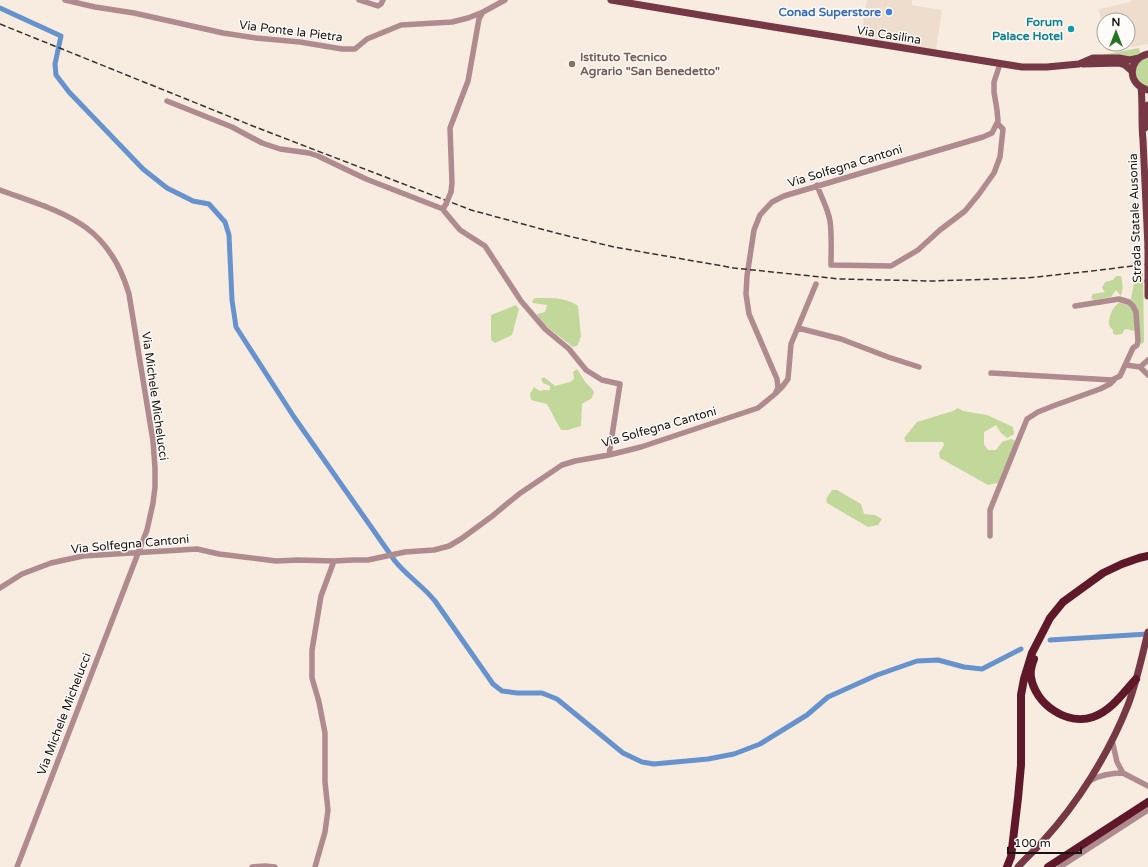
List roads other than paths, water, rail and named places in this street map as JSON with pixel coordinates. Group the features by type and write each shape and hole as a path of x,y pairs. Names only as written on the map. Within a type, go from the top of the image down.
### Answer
{"highway":[{"path":"1007,867 1011,857 1021,765 1021,695 1026,668 1032,653 1050,618 1063,602 1103,573 1122,564 1148,556"},
{"path":"1036,646 1031,676 1034,687 1049,707 1060,714 1074,719 1086,718 1101,713 1109,708 1120,698 1136,679"},
{"path":"1048,867 1148,802"}],"main road":[{"name":"Via Casilina","path":"611,0 1026,67 1079,64 1093,58 1119,58 1130,60 1139,58"},
{"path":"1144,89 1134,81 1132,72 1133,66 1139,58 1148,54"},
{"path":"1079,64 1119,63 1125,65 1132,72"},
{"name":"Strada Statale Ausonia","path":"1144,89 1142,96 1141,122 1148,247 1148,296"},
{"name":"Strada Statale Ausonia","path":"1143,140 1148,105"},
{"path":"1018,867 1043,842 1067,812 1088,782 1112,739 1127,706 1136,679 1147,634"}],"street":[{"name":"Via Ponte la Pietra","path":"65,0 94,7 134,13 223,33 342,49 355,49 367,38 401,26 452,22 468,18 505,0"},
{"path":"359,0 378,6 381,4 382,0"},
{"path":"445,206 452,183 450,128 468,81 479,20 483,12"},
{"path":"817,185 826,206 830,222 831,265 892,266 918,250 940,230 965,211 994,173 1000,157 1003,129 997,123 997,110 994,92 994,82 1000,64"},
{"path":"167,101 232,127 262,143 318,156 366,179 445,206 460,230 485,246 521,301 546,329 569,349 586,370 602,380 620,384 609,455"},
{"name":"Via Solfegna Cantoni","path":"0,588 22,574 51,563 83,556 197,549 219,554 276,562 298,560 368,560 405,552 434,550 449,546 461,539 519,494 562,465 641,447 758,408 775,394 778,388 776,375 750,314 746,294 747,276 754,230 760,215 772,202 784,196 982,137 992,133 997,123"},
{"name":"Via Michele Michelucci","path":"0,190 70,217 89,229 105,245 117,263 129,294 153,441 155,468 153,503 147,530 17,867"},
{"path":"775,394 788,379 791,344 816,284"},
{"path":"990,536 990,510 1027,419 1038,412 1110,384 1120,376 1133,348 1137,345 1136,312 1134,306 1129,302 1119,299 1076,306"},
{"path":"798,328 841,339 919,367"},
{"path":"1140,367 1148,360"},
{"path":"1126,365 1140,367 1148,375"},
{"path":"776,375 789,373"},
{"path":"991,373 1115,379"},
{"path":"315,867 325,832 328,810 325,782 325,733 319,702 312,678 312,650 321,596 334,561"},
{"path":"1112,739 1118,762 1123,773"},
{"path":"1088,782 1097,777 1112,773 1123,773 1148,786"},
{"path":"1060,867 1148,810"},
{"path":"252,867 276,867"}],"waterway":[{"path":"0,8 61,36 55,64 56,75 69,92 143,169 167,188 193,201 209,204 225,222 229,235 232,300 236,327 294,417 395,561 435,601 493,684 502,691 517,693 542,693 557,699 623,753 642,762 654,764 708,759 734,754 760,744 807,715 828,697 877,675 917,661 938,660 964,667 982,669 1021,649"},
{"path":"1050,640 1148,634"}],"railway":[{"path":"0,24 258,128 471,210 614,247 734,268 840,279 932,281 1027,278 1148,264"}],"place":[{"name":"Conad Superstore","path":"889,12"},
{"name":"Forum Palace Hotel","path":"1071,29"},
{"name":"Istituto Tecnico Agrario \"San Benedetto\"","path":"572,64"}]}
